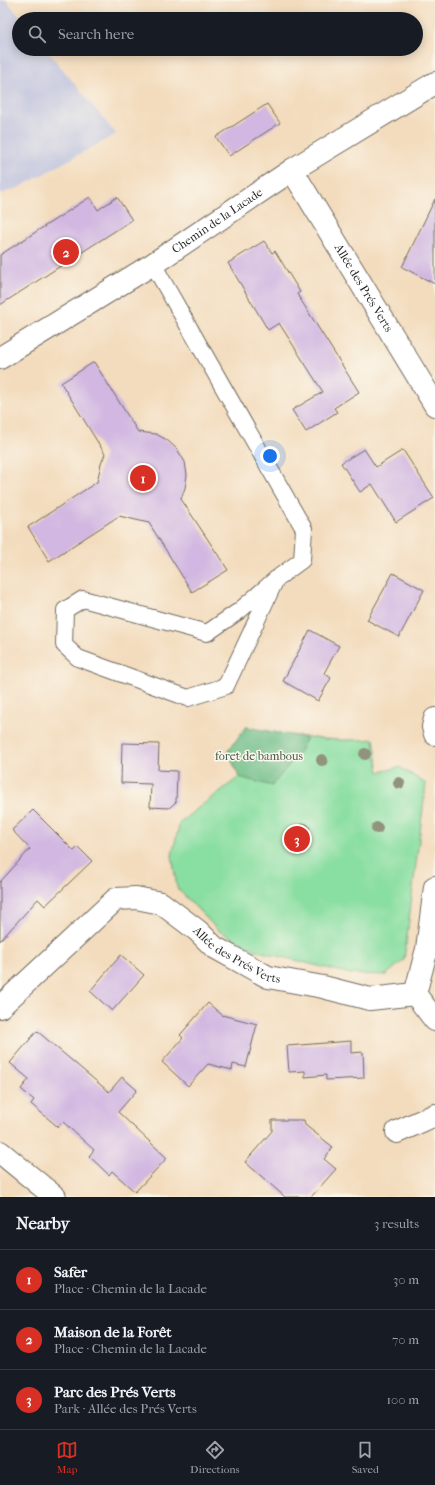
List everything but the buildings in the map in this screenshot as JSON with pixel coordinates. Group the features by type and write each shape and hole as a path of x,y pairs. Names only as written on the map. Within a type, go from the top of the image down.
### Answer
{"street":[{"name":"Chemin de la Lacade","path":"0,358 153,264 292,170 435,83"},
{"name":"Allée des Prés Verts","path":"292,170 435,405"},
{"path":"435,719 433,727 435,734"},
{"path":"435,887 427,949 415,994 435,1020"},
{"name":"Allée des Prés Verts","path":"0,1007 116,899 136,898 161,903 198,931 214,947 268,977 323,987 370,999 415,994"},
{"path":"397,1132 435,1115"},
{"path":"0,1152 55,1197"}],"lane":[{"path":"153,264 304,529 302,560 276,579 239,611 207,633 83,599 65,610 64,645 78,658 188,698 226,686 276,579"}],"shaded area":[{"path":"0,0 6,0 16,12 12,12 12,56 52,56 116,134 18,188 0,194"}],"green space":[{"path":"246,727 326,739 374,739 379,772 400,767 426,784 404,960 386,975 351,974 258,951 219,931 177,888 172,855 180,822 239,777 228,751"},
{"name":"foret de bambous","path":"246,727 307,738 300,751 272,786 239,777 228,751"}],"place":[{"name":"Maison de la Forêt","path":"66,252"},
{"name":"Safer","path":"143,478"},
{"name":"Parc des Prés Verts","path":"297,839"}]}
